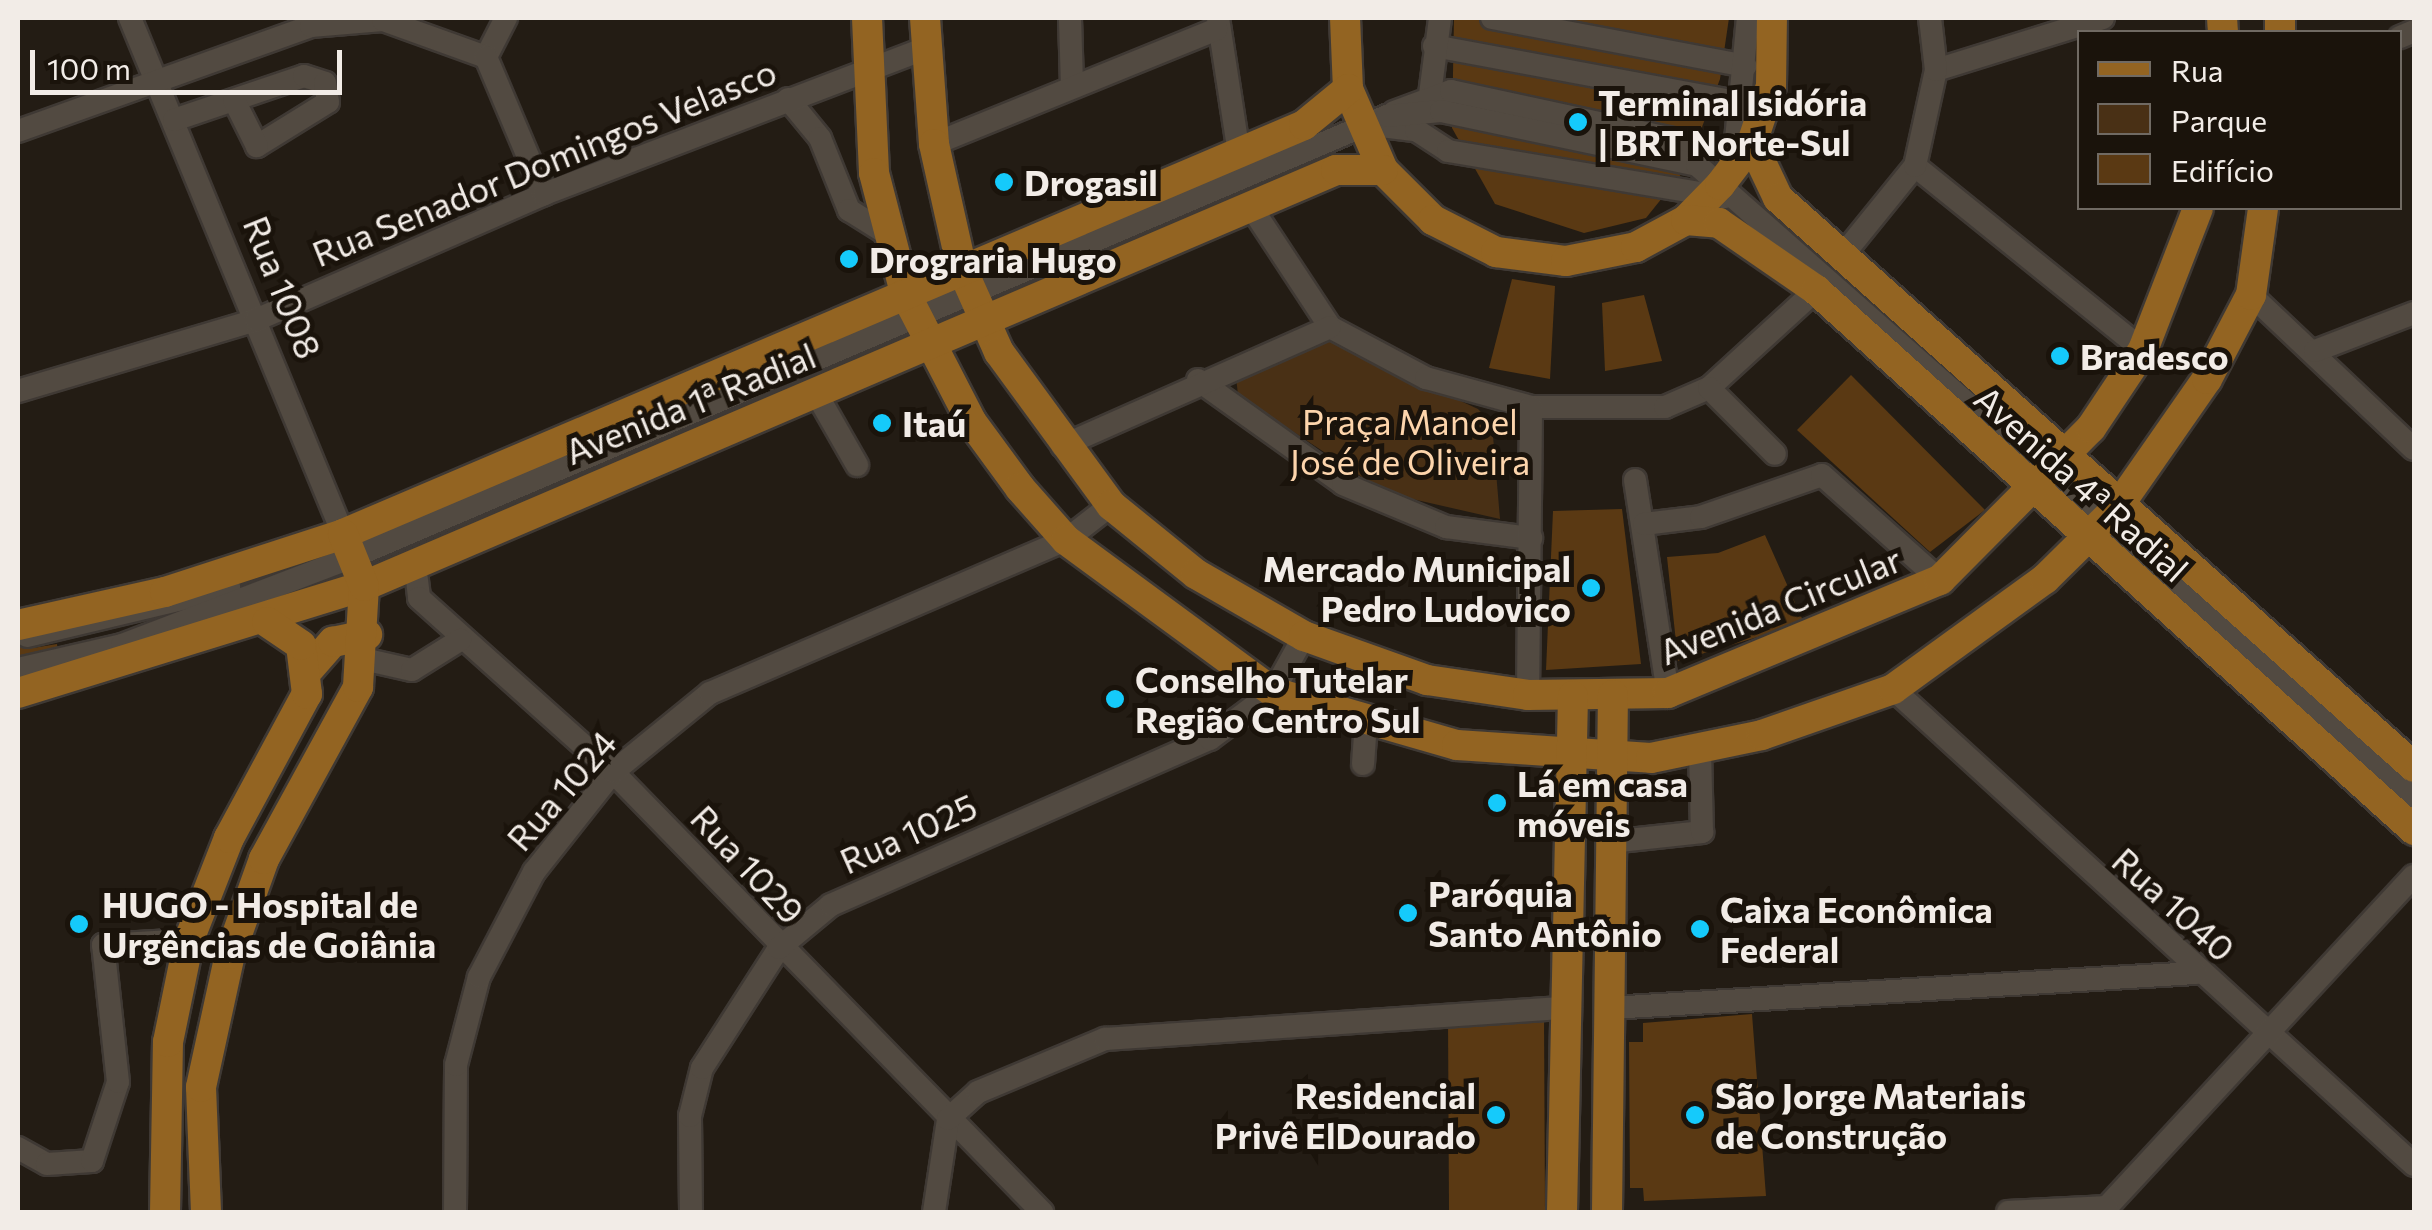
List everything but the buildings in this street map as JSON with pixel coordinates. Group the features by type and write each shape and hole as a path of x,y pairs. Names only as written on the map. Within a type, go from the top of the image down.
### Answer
{"main road":[{"path":"867,18 864,70 889,235 910,304 927,344 971,422 1066,540 1273,692 1457,746 1568,757 1700,748 1893,689 2104,524 2207,379 2251,295 2264,210"},
{"name":"Avenida Circular","path":"925,18 924,49 934,144 972,292 1062,446 1111,504 1196,574 1304,636 1427,680 1528,695 1668,693 1940,580 2052,475 2143,350 2197,210"},
{"path":"1345,18 1348,89 1374,123 1383,170 1433,220 1496,252 1566,261 1636,247 1686,220 1731,167 1771,86 1759,20"},
{"name":"Avenida 1ª Radial","path":"18,693 268,622 364,586 927,344 972,292 1239,153 1315,118 1348,89"},
{"name":"Avenida 4ª Radial","path":"1731,167 1778,198 1842,256 2052,475 2414,830"},
{"name":"Avenida 1ª Radial","path":"18,625 348,545 910,304 972,292 1251,207 1336,170 1383,170"},
{"name":"Avenida 4ª Radial","path":"1686,220 1719,222 1816,290 2052,475 2104,524 2414,767"},
{"name":"Rua 1008","path":"348,545 364,586 365,647"},
{"path":"165,1212 162,1111 189,940 229,838 307,694 310,668 302,645 268,622"},
{"path":"208,1046 264,859 358,688 365,647 333,642 310,668"},
{"path":"1607,1212 1613,695"},
{"path":"1562,1212 1561,1008 1573,696"},
{"path":"189,940 211,953 206,1212"}],"street":[{"name":"Rua 1008","path":"130,18 348,545"},
{"path":"486,57 506,18"},
{"path":"1070,18 1072,84"},
{"path":"1440,18 1426,96 1448,151"},
{"path":"1492,18 1745,66"},
{"path":"1842,256 1915,166 1936,70 1930,18"},
{"path":"1936,70 2103,18"},
{"path":"18,131 161,87 311,26 349,20 412,25 486,57 544,194"},
{"path":"1759,20 1737,102 1731,167 1755,208 2052,475"},
{"path":"934,144 1218,24 1239,153"},
{"path":"1434,46 1737,102"},
{"name":"Rua Senador Domingos Velasco","path":"18,391 256,320 544,194 924,49"},
{"path":"1426,96 1731,167"},
{"path":"972,292 1374,123 1426,96 1695,137 1731,167 1755,208"},
{"path":"788,99 820,138 850,210 889,235"},
{"path":"174,120 234,100"},
{"path":"1374,123 1416,130 1448,151 1731,167"},
{"path":"1915,166 2143,350"},
{"path":"1251,207 1330,327 1426,378 1531,407 1665,407 1709,388 1816,290"},
{"path":"2251,295 2315,351 2414,449"},
{"path":"2315,351 2414,314"},
{"path":"1062,446 1198,380 1330,327"},
{"path":"1198,380 1343,484 1446,527 1531,538"},
{"path":"1709,388 1775,454"},
{"path":"816,393 857,465"},
{"path":"1528,695 1531,407"},
{"path":"1644,524 1701,517 1822,475 1940,580"},
{"path":"1635,480 1668,693"},
{"name":"Rua 1024","path":"455,1212 456,1066 479,977 534,872 613,772 710,693 1066,540 1111,504"},
{"path":"2104,524 2414,798"},
{"path":"18,638 102,625 348,545"},
{"path":"18,669 107,650 348,545"},
{"name":"Rua 1029","path":"415,564 419,598 460,640 613,772 779,948 1042,1212"},
{"name":"Rua 1025","path":"691,1212 690,1116 702,1068 779,948 832,905 1210,739 1273,692 1304,636"},
{"path":"365,647 412,670 460,640"},
{"name":"Rua 1040","path":"1893,689 2196,973 2414,1165"},
{"path":"1363,764 1366,722"},
{"path":"1610,842 1702,832 1700,748"},
{"path":"2008,1212 2107,1210 2414,876"},
{"path":"18,1148 47,1164 92,1161 118,1082 104,945 189,940"},
{"path":"1610,1008 2196,973"},
{"path":"934,1212 948,1119 978,1092 1153,1029 1561,1008"}],"green space":[{"name":"Praça Manoel José de Oliveira","path":"1328,340 1478,409 1492,424 1500,519 1386,493 1238,395 1236,377"}],"place":[{"name":"Terminal Isidória | BRT Norte-Sul","path":"1578,122"},
{"name":"Drogasil","path":"1004,182"},
{"name":"Drograria Hugo","path":"849,259"},
{"name":"Bradesco","path":"2060,356"},
{"name":"Itaú","path":"882,423"},
{"name":"Mercado Municipal Pedro Ludovico","path":"1591,588"},
{"name":"Conselho Tutelar Região Centro Sul","path":"1115,699"},
{"name":"Lá em casa móveis","path":"1497,803"},
{"name":"Paróquia Santo Antônio","path":"1408,913"},
{"name":"HUGO - Hospital de Urgências de Goiânia","path":"79,924"},
{"name":"Caixa Econômica Federal","path":"1700,929"},
{"name":"Residencial Privê ElDourado","path":"1496,1115"},
{"name":"São Jorge Materiais de Construção","path":"1695,1115"}]}
